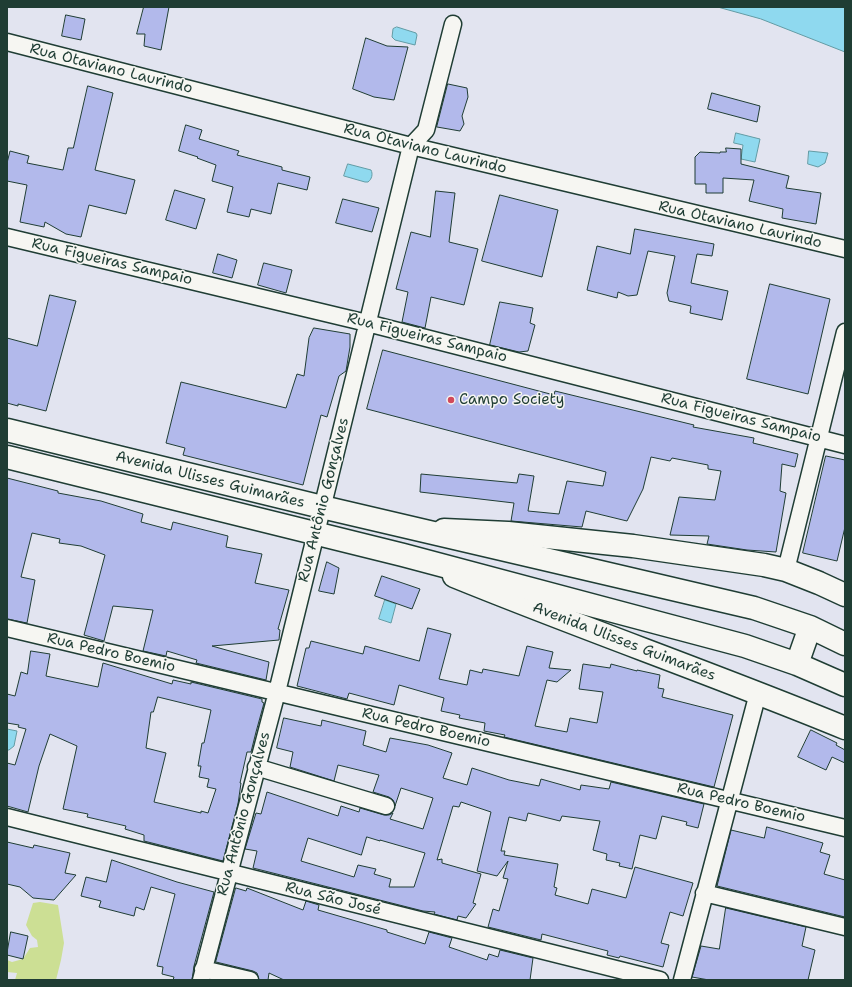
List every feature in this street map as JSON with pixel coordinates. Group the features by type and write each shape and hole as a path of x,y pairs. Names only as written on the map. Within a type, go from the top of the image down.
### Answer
{"main road":[{"name":"Avenida Ulisses Guimarães","path":"7,430 322,507 754,608 810,627 845,644"},
{"name":"Avenida Ulisses Guimarães","path":"7,457 403,555 738,644 797,664 845,685"},
{"name":"Avenida Ulisses Guimarães","path":"413,528 508,533 633,546 764,565 786,570 845,595"},
{"name":"Avenida Ulisses Guimarães","path":"403,555 526,605 758,693 845,728"},
{"path":"797,664 810,627"}],"street":[{"name":"Rua Antônio Gonçalves","path":"202,974 277,692 411,146 426,130 453,24"},
{"name":"Rua Otaviano Laurindo","path":"7,42 411,146 845,250"},
{"name":"Rua Figueiras Sampaio","path":"7,237 367,323 845,445"},
{"path":"786,570 845,332"},
{"name":"Rua Pedro Boemio","path":"7,628 845,828"},
{"path":"682,980 758,693"},
{"path":"256,767 386,806"},
{"name":"Rua São José","path":"7,818 660,980"},
{"path":"704,893 845,927"},
{"path":"202,974 250,980"}],"green space":[{"path":"40,902 58,905 64,943 56,980 15,980 17,973 7,972 7,960 12,962 23,959 30,948 38,947 37,940 32,936 26,925 33,903"}],"water":[{"path":"718,7 845,7 845,52 761,19"},
{"path":"397,27 416,33 415,45 395,40 392,37 393,29"},
{"path":"736,133 760,139 755,162 741,159 743,145 734,143"},
{"path":"809,151 828,153 825,163 818,167 808,164"},
{"path":"348,164 371,170 372,175 368,182 344,176"},
{"path":"385,600 396,604 391,623 379,619"},
{"path":"7,729 17,731 14,746 9,750 7,750"}],"building":[{"path":"144,7 169,7 161,50 144,46 145,34 137,34"},
{"path":"66,15 85,19 81,40 62,36"},
{"path":"366,38 387,46 408,47 394,100 374,97 353,89"},
{"path":"448,84 467,88 468,97 462,116 464,124 460,131 437,127"},
{"path":"88,86 113,93 95,170 135,180 126,214 89,205 81,237 66,234 45,222 44,227 20,222 27,185 7,181 7,163 10,151 29,156 27,163 63,170 68,148 73,148"},
{"path":"712,93 760,106 757,122 708,109"},
{"path":"186,125 202,130 199,139 239,151 237,155 282,167 282,170 310,177 307,190 278,183 271,214 251,209 249,217 227,212 233,187 212,181 216,165 179,151"},
{"path":"726,148 741,149 741,164 789,176 786,188 821,193 816,224 782,218 783,209 749,201 754,180 723,178 723,193 706,193 706,184 695,184 695,157 700,152 726,152"},
{"path":"175,190 205,199 196,229 166,220"},
{"path":"436,191 455,193 449,242 478,249 464,305 431,297 425,328 402,322 408,292 396,289 411,232 430,237"},
{"path":"500,195 558,210 542,277 482,261"},
{"path":"343,199 379,208 372,232 336,223"},
{"path":"635,229 714,244 712,256 697,254 691,283 728,291 722,320 690,313 691,306 669,301 667,293 675,256 648,251 637,295 628,296 618,292 617,298 587,290 597,246 630,254"},
{"path":"218,254 237,260 232,278 213,273"},
{"path":"264,263 292,270 286,293 258,285"},
{"path":"770,284 830,299 808,394 747,379"},
{"path":"50,295 76,301 46,411 18,404 18,406 7,403 7,338 37,346"},
{"path":"500,302 533,308 530,323 535,325 528,351 519,352 490,345"},
{"path":"314,328 350,334 350,347 346,371 339,376 327,417 321,415 303,485 183,455 185,448 166,443 181,382 286,408 297,374 304,376 309,338"},
{"path":"383,350 554,395 555,391 694,425 693,427 754,438 753,443 798,454 795,467 782,464 780,491 786,493 776,552 747,550 707,544 709,536 670,535 679,497 715,500 721,471 708,469 708,465 672,458 670,461 651,457 643,489 627,521 586,511 582,527 511,521 514,503 420,492 421,474 517,483 519,474 534,476 528,511 559,514 567,481 603,486 606,472 367,409"},
{"path":"826,456 845,460 845,527 837,561 803,553"},
{"path":"7,478 58,491 58,493 101,501 143,514 141,522 171,530 173,522 228,536 226,547 262,554 255,583 289,590 278,629 280,630 279,640 212,646 269,662 266,680 196,663 197,660 167,651 166,656 143,651 153,610 113,606 104,641 84,635 105,555 81,546 59,543 60,539 32,533 21,577 35,580 27,623 7,619"},
{"path":"327,562 339,568 334,594 319,591"},
{"path":"382,576 420,589 412,609 375,596"},
{"path":"428,628 451,634 439,679 467,685 470,670 482,673 483,669 519,676 527,646 553,652 549,668 571,670 557,682 547,680 535,726 567,732 570,718 597,723 603,692 579,689 583,664 610,668 611,664 660,675 658,688 664,689 662,697 733,715 714,787 484,731 485,723 459,718 460,715 441,711 444,698 399,685 394,705 349,693 347,699 297,686 306,648 309,648 311,641 363,654 365,646 419,661"},
{"path":"31,651 50,654 46,676 98,687 103,663 172,684 173,680 191,684 191,682 262,699 262,702 264,703 251,752 247,752 240,783 238,804 223,861 144,841 144,835 125,829 126,826 87,817 88,814 63,809 77,746 50,734 39,766 28,812 7,806 7,763 15,765 26,729 18,727 19,725 7,723 7,694 15,696 21,672 27,674","holes":["158,697 211,710 204,743 202,743 198,766 201,766 199,777 209,779 207,787 216,789 208,813 201,811 201,813 154,802 166,753 146,748 151,712 153,712"]},
{"path":"284,718 321,726 322,720 366,731 363,745 386,752 390,738 428,745 452,753 443,778 467,785 472,768 509,780 539,786 541,779 580,790 581,785 609,789 611,782 704,804 698,828 686,825 687,822 662,816 656,839 640,835 632,869 619,866 620,863 606,860 607,854 593,850 600,821 562,816 560,821 528,813 526,821 509,817 501,851 505,851 504,855 558,864 554,887 557,888 555,895 588,904 592,889 626,898 635,867 693,883 683,916 670,912 661,943 669,945 663,967 620,956 619,958 607,955 608,951 542,934 541,940 488,927 493,909 499,911 508,879 503,878 508,861 497,876 477,871 491,812 461,802 459,807 453,806 437,860 442,859 442,863 481,874 473,903 476,904 466,918 458,916 457,920 434,914 435,912 423,911 253,868 257,851 245,849 256,813 261,814 267,792 338,816 341,806 359,812 360,808 384,815 393,813 390,819 423,829 433,798 401,788 395,806 393,800 389,797 373,792 379,775 338,765 334,781 290,767 293,752 277,748","holes":["367,837 425,853 414,887 389,887 391,879 374,874 376,869 358,865 354,877 301,861 308,838 361,855"]},
{"path":"811,730 837,743 836,745 845,750 845,763 832,757 826,770 798,757"},
{"path":"767,827 823,843 820,852 830,855 824,874 845,880 845,917 717,886 731,830 764,838"},
{"path":"7,842 33,848 34,845 70,853 65,873 76,875 54,900 33,898 20,887 7,884"},
{"path":"112,860 177,882 214,892 194,966 192,980 173,980 174,977 162,974 163,967 157,966 175,894 151,887 144,910 136,907 134,916 99,907 101,901 81,896 86,877 106,882"},
{"path":"236,888 246,891 247,888 303,910 306,901 319,905 318,910 387,930 387,932 425,944 429,932 452,938 449,947 487,960 489,954 498,957 500,950 533,958 530,980 284,980 269,973 268,980 259,980 257,973 253,971 216,962"},
{"path":"726,908 806,927 802,946 815,950 808,980 709,980 692,977 701,946 719,949"},
{"path":"11,932 28,936 23,959 7,955"}],"place":[{"name":"Campo Society","path":"451,400"}]}
